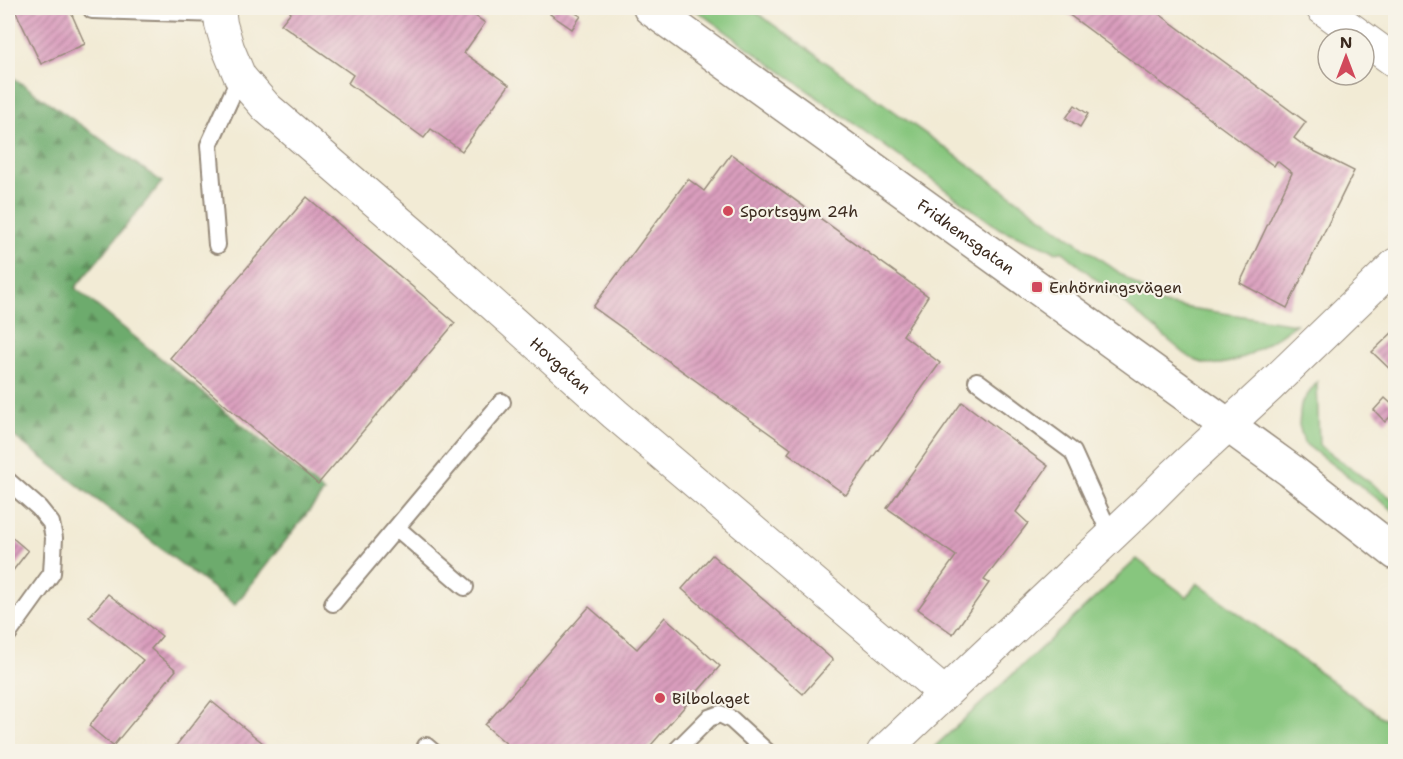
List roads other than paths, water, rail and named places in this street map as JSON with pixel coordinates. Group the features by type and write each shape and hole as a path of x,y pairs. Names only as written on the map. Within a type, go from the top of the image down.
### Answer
{"street":[{"name":"Fridhemsgatan","path":"650,8 1290,470 1395,553"},
{"path":"1322,8 1395,62"},
{"name":"Hovgatan","path":"219,11 228,48 240,77 266,106 439,256 615,414 944,693"},
{"path":"883,752 1269,387 1395,264"}],"lane":[{"path":"92,10 219,11"},
{"path":"217,244 209,145 240,77"},
{"path":"977,381 1073,452 1112,536"},
{"path":"333,603 502,402"},
{"path":"8,481 39,508 51,523 54,538 52,573 8,634"},
{"path":"397,528 465,587"},
{"path":"675,752 709,718 720,714 732,720 766,752"}],"place":[{"name":"Sportsgym 24h","path":"728,211"},
{"name":"Enhörningsvägen","path":"1037,287"},
{"name":"Bilbolaget","path":"660,698"}]}
